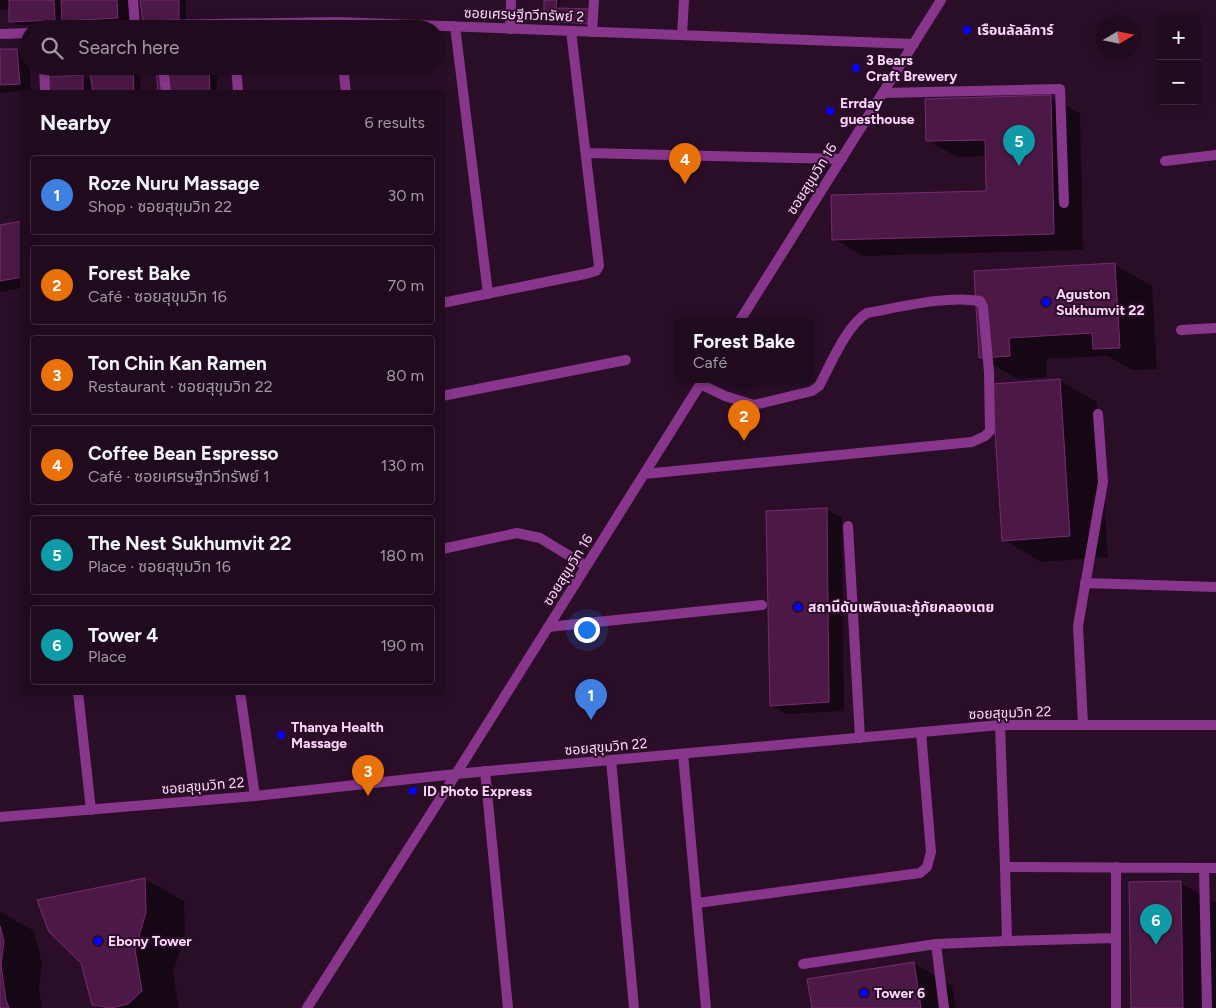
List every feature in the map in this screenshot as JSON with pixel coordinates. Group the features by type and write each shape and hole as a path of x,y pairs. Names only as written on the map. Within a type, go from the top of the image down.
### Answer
{"street":[{"path":"133,0 134,20"},
{"path":"510,29 511,0"},
{"path":"592,32 594,0"},
{"path":"682,35 684,0"},
{"name":"ซอยสุขุมวิท 16","path":"742,318 941,0"},
{"name":"ซอยเศรษฐีทวีทรัพย์ 2","path":"445,26 914,44"},
{"path":"454,26 488,294"},
{"path":"445,302 596,271 599,266 571,31"},
{"path":"0,34 20,33"},
{"path":"44,75 45,90"},
{"path":"164,75 166,90"},
{"path":"237,75 238,90"},
{"path":"344,75 346,90"},
{"path":"883,93 1060,89 1064,203"},
{"path":"586,153 842,159"},
{"path":"1165,161 1216,155"},
{"path":"644,474 972,442 980,439 990,431 989,372 983,307 980,301 975,300 921,303 867,313 850,329 818,386 812,391 754,405 725,396 704,383"},
{"path":"1181,330 1216,328"},
{"path":"445,395 626,360"},
{"name":"ซอยสุขุมวิท 16","path":"307,1008 701,383"},
{"path":"1082,724 1078,626 1103,482 1098,414"},
{"path":"848,526 860,738"},
{"path":"445,548 517,534 540,538 586,566"},
{"path":"1085,583 1216,587"},
{"path":"548,627 762,604"},
{"path":"78,695 91,810"},
{"path":"240,695 255,796"},
{"path":"1000,725 1007,941"},
{"name":"ซอยสุขุมวิท 22","path":"0,817 255,796 456,774 1000,725 1216,725"},
{"path":"697,902 920,873 927,867 931,852 921,732"},
{"path":"683,754 706,1008"},
{"path":"611,760 634,1008"},
{"path":"486,772 508,1008"},
{"path":"1005,867 1216,868"},
{"path":"1116,867 1116,1008"},
{"path":"1204,868 1211,946 1207,1008"},
{"path":"803,964 936,944 1115,938"},
{"path":"936,944 944,1008"}],"building":[{"path":"9,0 54,0 55,20 20,20 9,22"},
{"path":"61,0 117,0 118,18 62,20"},
{"path":"140,0 179,0 179,20 143,20"},
{"path":"544,0 557,0 555,19 544,19"},
{"path":"558,8 589,9 588,24 559,22"},
{"path":"0,49 17,49 20,84 0,85"},
{"path":"83,75 83,90 48,90 48,77"},
{"path":"90,75 133,75 134,90 93,90"},
{"path":"157,75 209,75 210,90 158,90"},
{"path":"1051,95 1054,234 832,240 831,195 986,191 985,140 926,141 925,99"},
{"path":"20,221 20,277 0,281 0,225"},
{"name":"Aguston Sukhumvit 22","path":"1115,263 1120,348 1093,349 1092,333 1009,338 1010,356 979,358 974,271"},
{"path":"1060,379 1070,536 1002,541 992,384"},
{"name":"สถานีดับเพลิงและกู้ภัยคลองเตย","path":"827,508 829,702 770,706 766,511"},
{"name":"Ebony Tower","path":"145,878 146,912 135,950 142,991 128,1004 111,1008 92,1005 81,963 49,932 37,900"},
{"path":"1181,881 1183,1008 1131,1008 1129,882"},
{"path":"0,926 4,941 1,965 9,1008 0,1008"},
{"name":"Tower 6","path":"914,962 921,1008 812,1008 807,979"}],"place":[{"name":"เรือนลัลลิการ์","path":"967,30"},
{"name":"3 Bears Craft Brewery","path":"856,68"},
{"name":"Errday guesthouse","path":"830,111"},
{"name":"The Nest Sukhumvit 22","path":"1019,166"},
{"name":"Coffee Bean Espresso","path":"685,184"},
{"name":"Aguston Sukhumvit 22","path":"1046,302"},
{"name":"Forest Bake","path":"744,441"},
{"name":"สถานีดับเพลิงและกู้ภัยคลองเตย","path":"798,607"},
{"name":"Roze Nuru Massage","path":"591,720"},
{"name":"Thanya Health Massage","path":"281,735"},
{"name":"ID Photo Express","path":"413,791"},
{"name":"Ton Chin Kan Ramen","path":"368,796"},
{"name":"Ebony Tower","path":"98,941"},
{"name":"Tower 4","path":"1156,945"},
{"name":"Tower 6","path":"864,993"}]}
